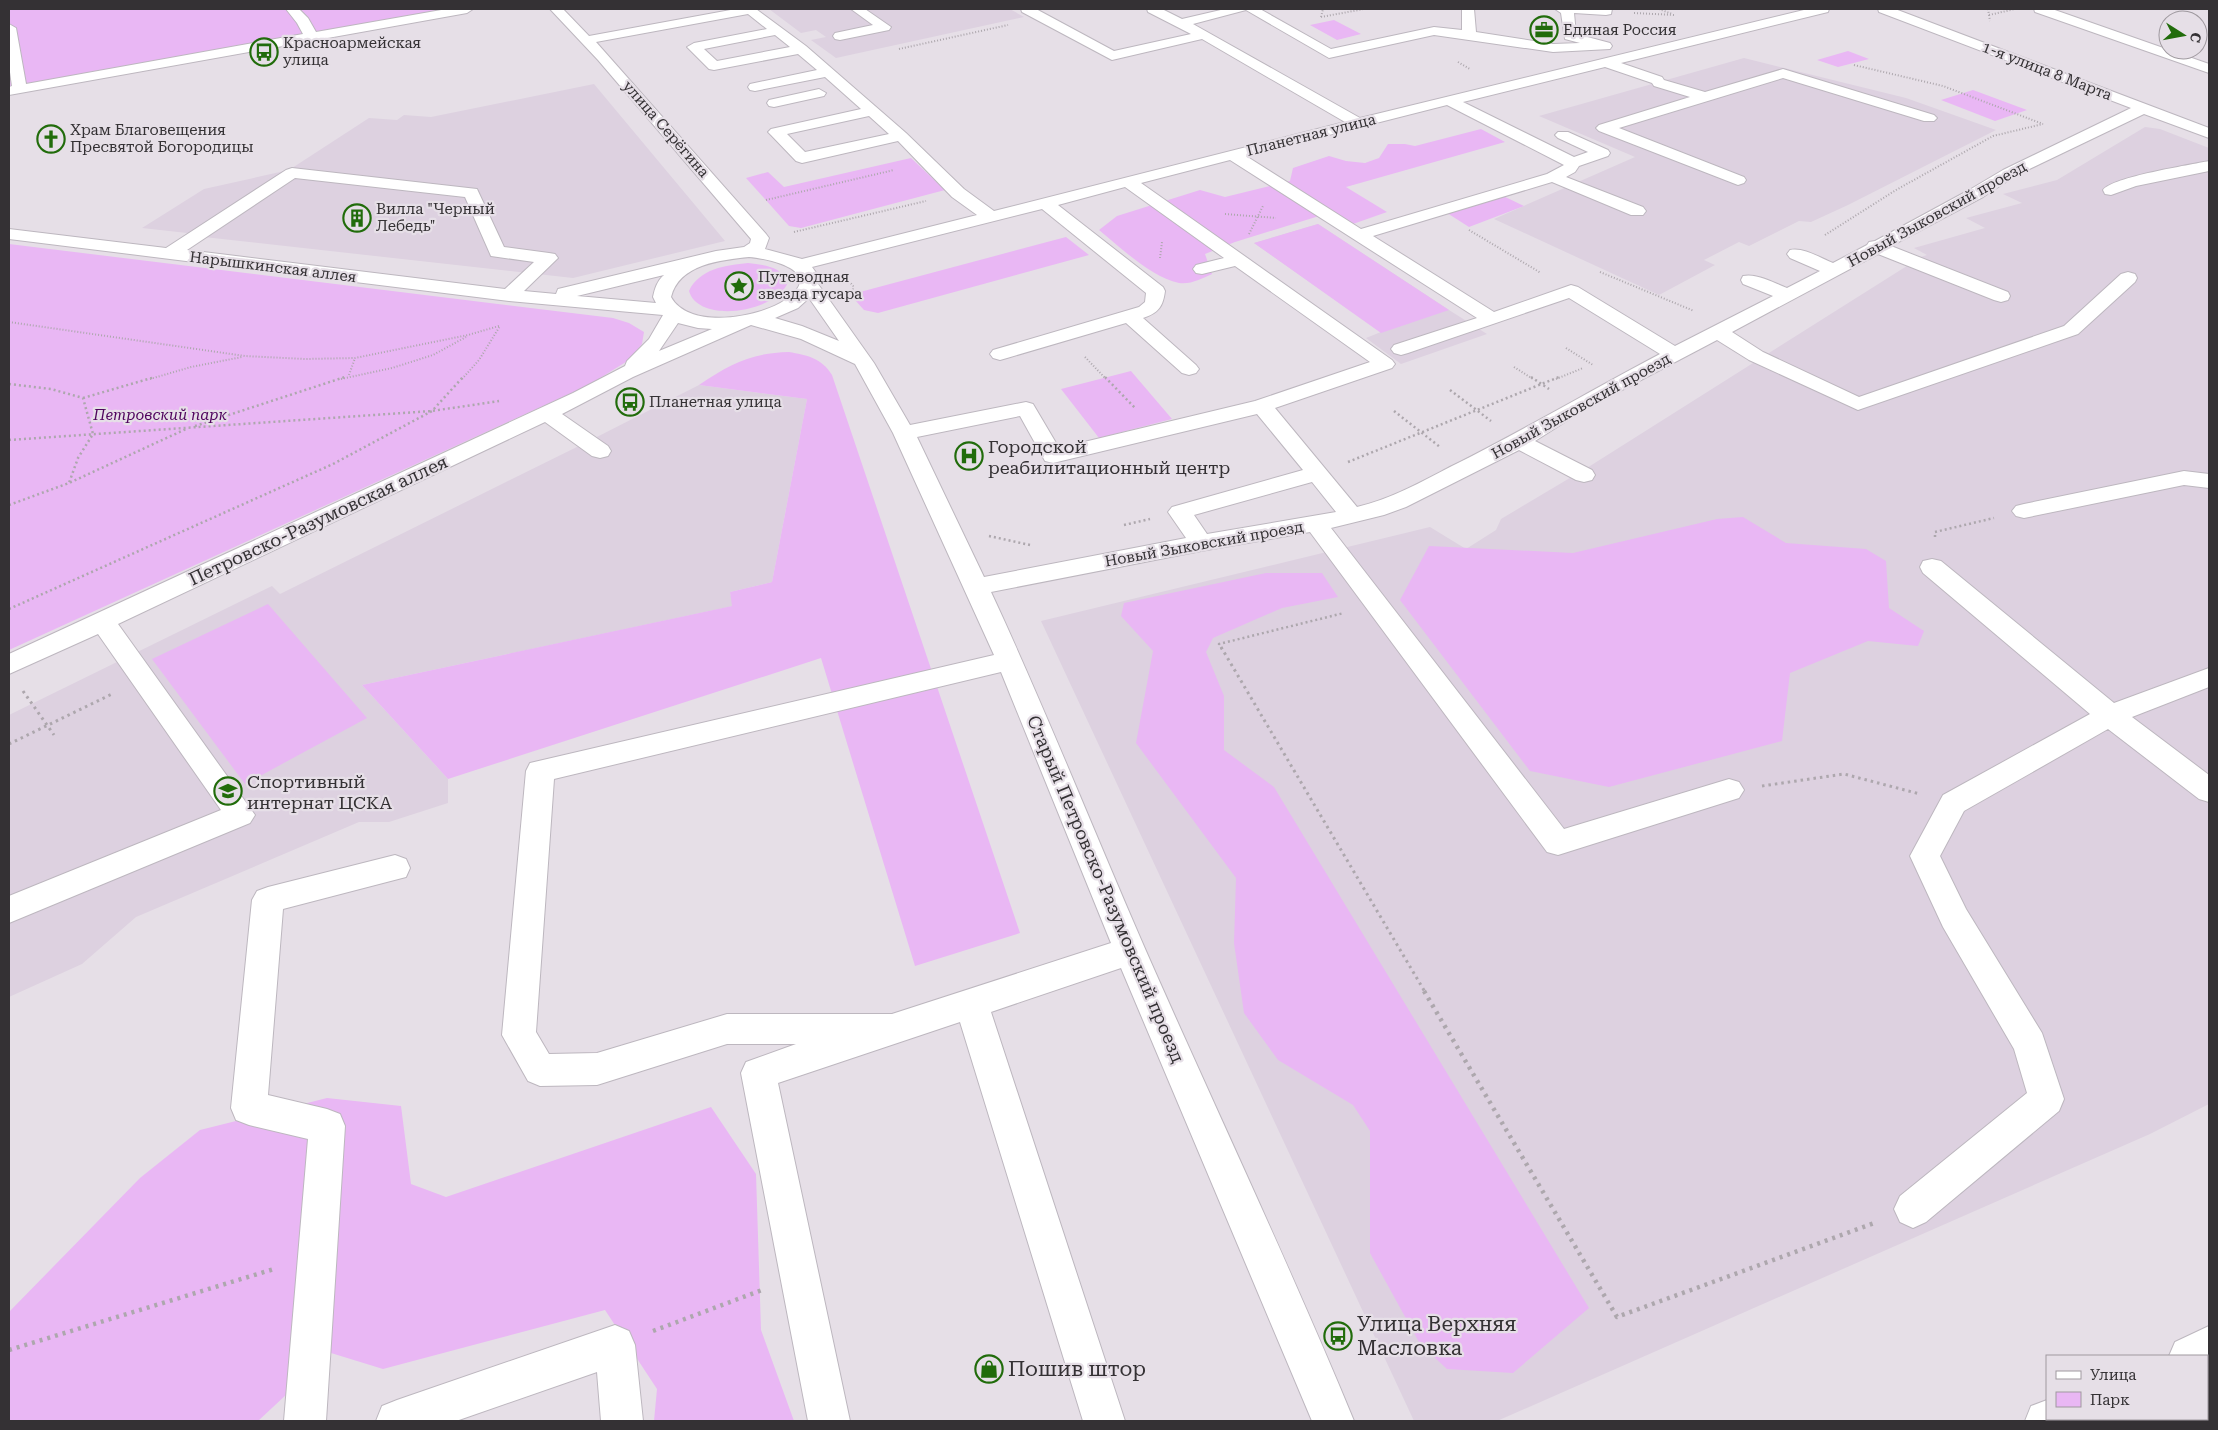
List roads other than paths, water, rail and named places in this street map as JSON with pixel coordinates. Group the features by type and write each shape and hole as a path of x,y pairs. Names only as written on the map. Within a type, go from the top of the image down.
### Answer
{"street":[{"path":"292,9 303,21 311,36"},
{"path":"9,28 14,90 467,9"},
{"name":"улица Серёгина","path":"556,9 587,40 760,238 759,245 749,252"},
{"path":"672,24 663,13 685,9"},
{"path":"587,40 749,9 828,72 901,136 958,193 990,216"},
{"path":"840,36 884,27 857,9"},
{"path":"1027,9 1112,56 1204,35"},
{"path":"1153,9 1204,35 1358,123"},
{"path":"1181,23 1240,9"},
{"path":"1251,9 1329,54 1434,31 1553,48 1605,46"},
{"path":"1468,9 1469,36"},
{"path":"1561,9 1606,10"},
{"path":"1567,9 1570,36 1636,54"},
{"name":"Планетная улица","path":"800,265 1358,123 1823,9"},
{"name":"1-я улица 8 Марта","path":"1884,9 2209,133"},
{"path":"2040,9 2209,69"},
{"path":"776,31 694,47 714,66 801,49"},
{"path":"1606,62 1658,80 1660,83 1705,97"},
{"path":"755,87 828,72"},
{"path":"1738,180 1604,128 1782,72 1929,118"},
{"path":"774,103 846,88"},
{"path":"1450,101 1573,163"},
{"name":"Новый Зыковский проезд","path":"976,587 1201,543 1316,524 1352,516 1398,502 1519,441 1577,406 1788,295 1875,246 1977,193 2009,173 2144,108"},
{"path":"873,111 776,132 802,158 901,136"},
{"path":"1358,235 1436,210 1553,177 1569,169 1573,163 1602,153 1563,135"},
{"path":"1233,155 1492,319"},
{"path":"2111,190 2132,182 2209,166"},
{"path":"169,254 292,173 471,192 497,252 549,258 509,295"},
{"path":"1553,177 1637,211"},
{"path":"904,433 1026,408 1053,456 1262,406 1385,364 1128,182"},
{"path":"1000,354 1146,311 1154,304 1156,290 1044,202"},
{"name":"Нарышкинская аллея","path":"9,234 509,295 672,311 688,319 714,323 749,321"},
{"path":"1875,246 2001,296"},
{"path":"672,311 662,297 666,282 681,270 704,259 726,254 769,253 787,258 800,265"},
{"path":"1796,254 1834,270"},
{"name":"Нарышкинская аллея","path":"537,298 704,259"},
{"path":"1202,270 1237,260"},
{"name":"Старый Петровско-Разумовский проезд","path":"800,265 807,273 808,282 864,363 904,433 976,587 1010,661 1130,951 1304,1350 1333,1421"},
{"path":"1718,332 1756,356 1858,404 2070,330 2128,278"},
{"path":"1750,280 1788,295"},
{"name":"Петровско-Разумовская аллея","path":"9,664 547,413 626,373 749,321 773,314 787,307 802,295 808,282"},
{"path":"1402,349 1571,291 1674,354"},
{"name":"Петровско-Разумовская аллея","path":"626,373 657,342 672,311"},
{"path":"1130,316 1189,369"},
{"name":"Старый Петровско-Разумовский проезд","path":"749,321 794,329 828,342 864,363"},
{"path":"1262,406 1352,516"},
{"path":"547,413 600,452"},
{"path":"1519,441 1584,475"},
{"path":"1201,543 1180,512 1317,473"},
{"path":"2024,511 2184,478 2209,481"},
{"path":"1316,524 1558,843 1729,790"},
{"path":"1932,567 2110,715 2209,791"},
{"path":"9,910 240,815 145,678 102,621"},
{"path":"892,1029 727,1029 597,1069 540,1070 519,1035 540,771 1010,661"},
{"path":"1913,1209 2046,1100 2030,1044 1954,918 1926,856 1954,803 2110,715 2209,677"},
{"path":"305,1421 327,1126 249,1108 268,900 395,868"},
{"path":"829,1421 758,1072 1130,951"},
{"path":"971,1003 1104,1421"},
{"path":"397,1421 615,1345 622,1421"},
{"path":"2191,1355 2209,1346"},
{"path":"2046,1421 2054,1420"}],"place":[{"name":"Единая Россия","path":"1544,30"},
{"name":"Красноармейская улица","path":"264,52"},
{"name":"Храм Благовещения Пресвятой Богородицы","path":"51,139"},
{"name":"Вилла \"Черный Лебедь\"","path":"357,218"},
{"name":"Путеводная звезда гусара","path":"739,286"},
{"name":"Планетная улица","path":"630,402"},
{"name":"Городской реабилитационный центр","path":"969,456"},
{"name":"Спортивный интернат ЦСКА","path":"228,791"},
{"name":"Улица Верхняя Масловка","path":"1338,1336"},
{"name":"Пошив штор","path":"989,1369"}],"park label":[{"name":"Петровский парк","path":"160,415"}]}
